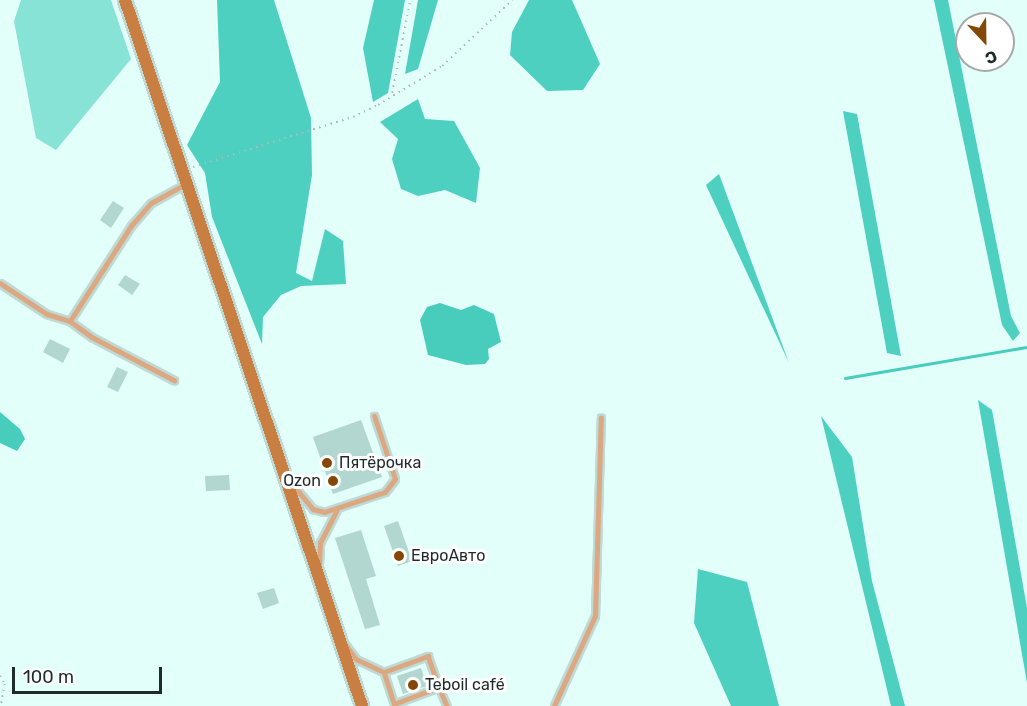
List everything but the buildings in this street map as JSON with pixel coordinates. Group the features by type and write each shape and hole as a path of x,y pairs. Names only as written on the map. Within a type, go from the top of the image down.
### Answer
{"main road":[{"path":"125,0 260,411 336,625 362,706"}],"lane":[{"path":"70,321 131,226 152,203 185,184"},
{"path":"0,283 47,314 70,321 92,338 174,380"},
{"path":"260,411 299,497 313,509 336,510 385,492 395,479 374,416"},
{"path":"554,706 595,616 601,418"},
{"path":"325,594 319,568 320,543 336,510"},
{"path":"336,625 356,659 384,672 428,656 447,706"},
{"path":"384,672 394,705 440,687"}],"path":[{"path":"392,94 410,0"},
{"path":"181,171 237,150 353,117 392,94 412,86 442,66 512,0"},
{"path":"0,675 5,684 1,706"}],"shaded area":[{"path":"21,0 111,0 131,59 56,150 36,138 14,21"},
{"path":"217,0 274,0 311,118 312,175 296,273 312,281 325,229 343,241 346,284 301,286 281,295 263,317 262,344 212,217 205,173 187,145 220,82"},
{"path":"374,0 405,0 388,93 373,102 363,48"},
{"path":"418,0 438,0 418,69 405,74"},
{"path":"529,0 572,0 600,64 583,90 547,91 510,55 512,32"},
{"path":"934,0 948,0 955,35 955,72 962,72 1011,316 1020,333 1013,341 1002,325"},
{"path":"418,99 425,119 454,121 480,168 476,203 445,190 418,196 401,189 392,159 398,139 380,122"},
{"path":"843,111 857,114 901,356 887,353"},
{"path":"719,174 789,363 706,185"},
{"path":"440,303 461,310 474,305 494,314 501,342 488,349 489,359 485,364 466,365 428,355 420,320 427,307"},
{"path":"978,400 992,410 1027,608 1027,683"},
{"path":"0,412 20,429 25,439 17,451 0,443"},
{"path":"821,416 852,457 872,581 905,706 891,706"},
{"path":"698,569 747,582 779,706 731,706 694,623"}],"waterway":[{"path":"845,378 1027,347"}],"place":[{"name":"Пятёрочка","path":"327,463"},
{"name":"Ozon","path":"333,481"},
{"name":"ЕвроАвто","path":"399,556"},
{"name":"Teboil café","path":"413,685"}]}
